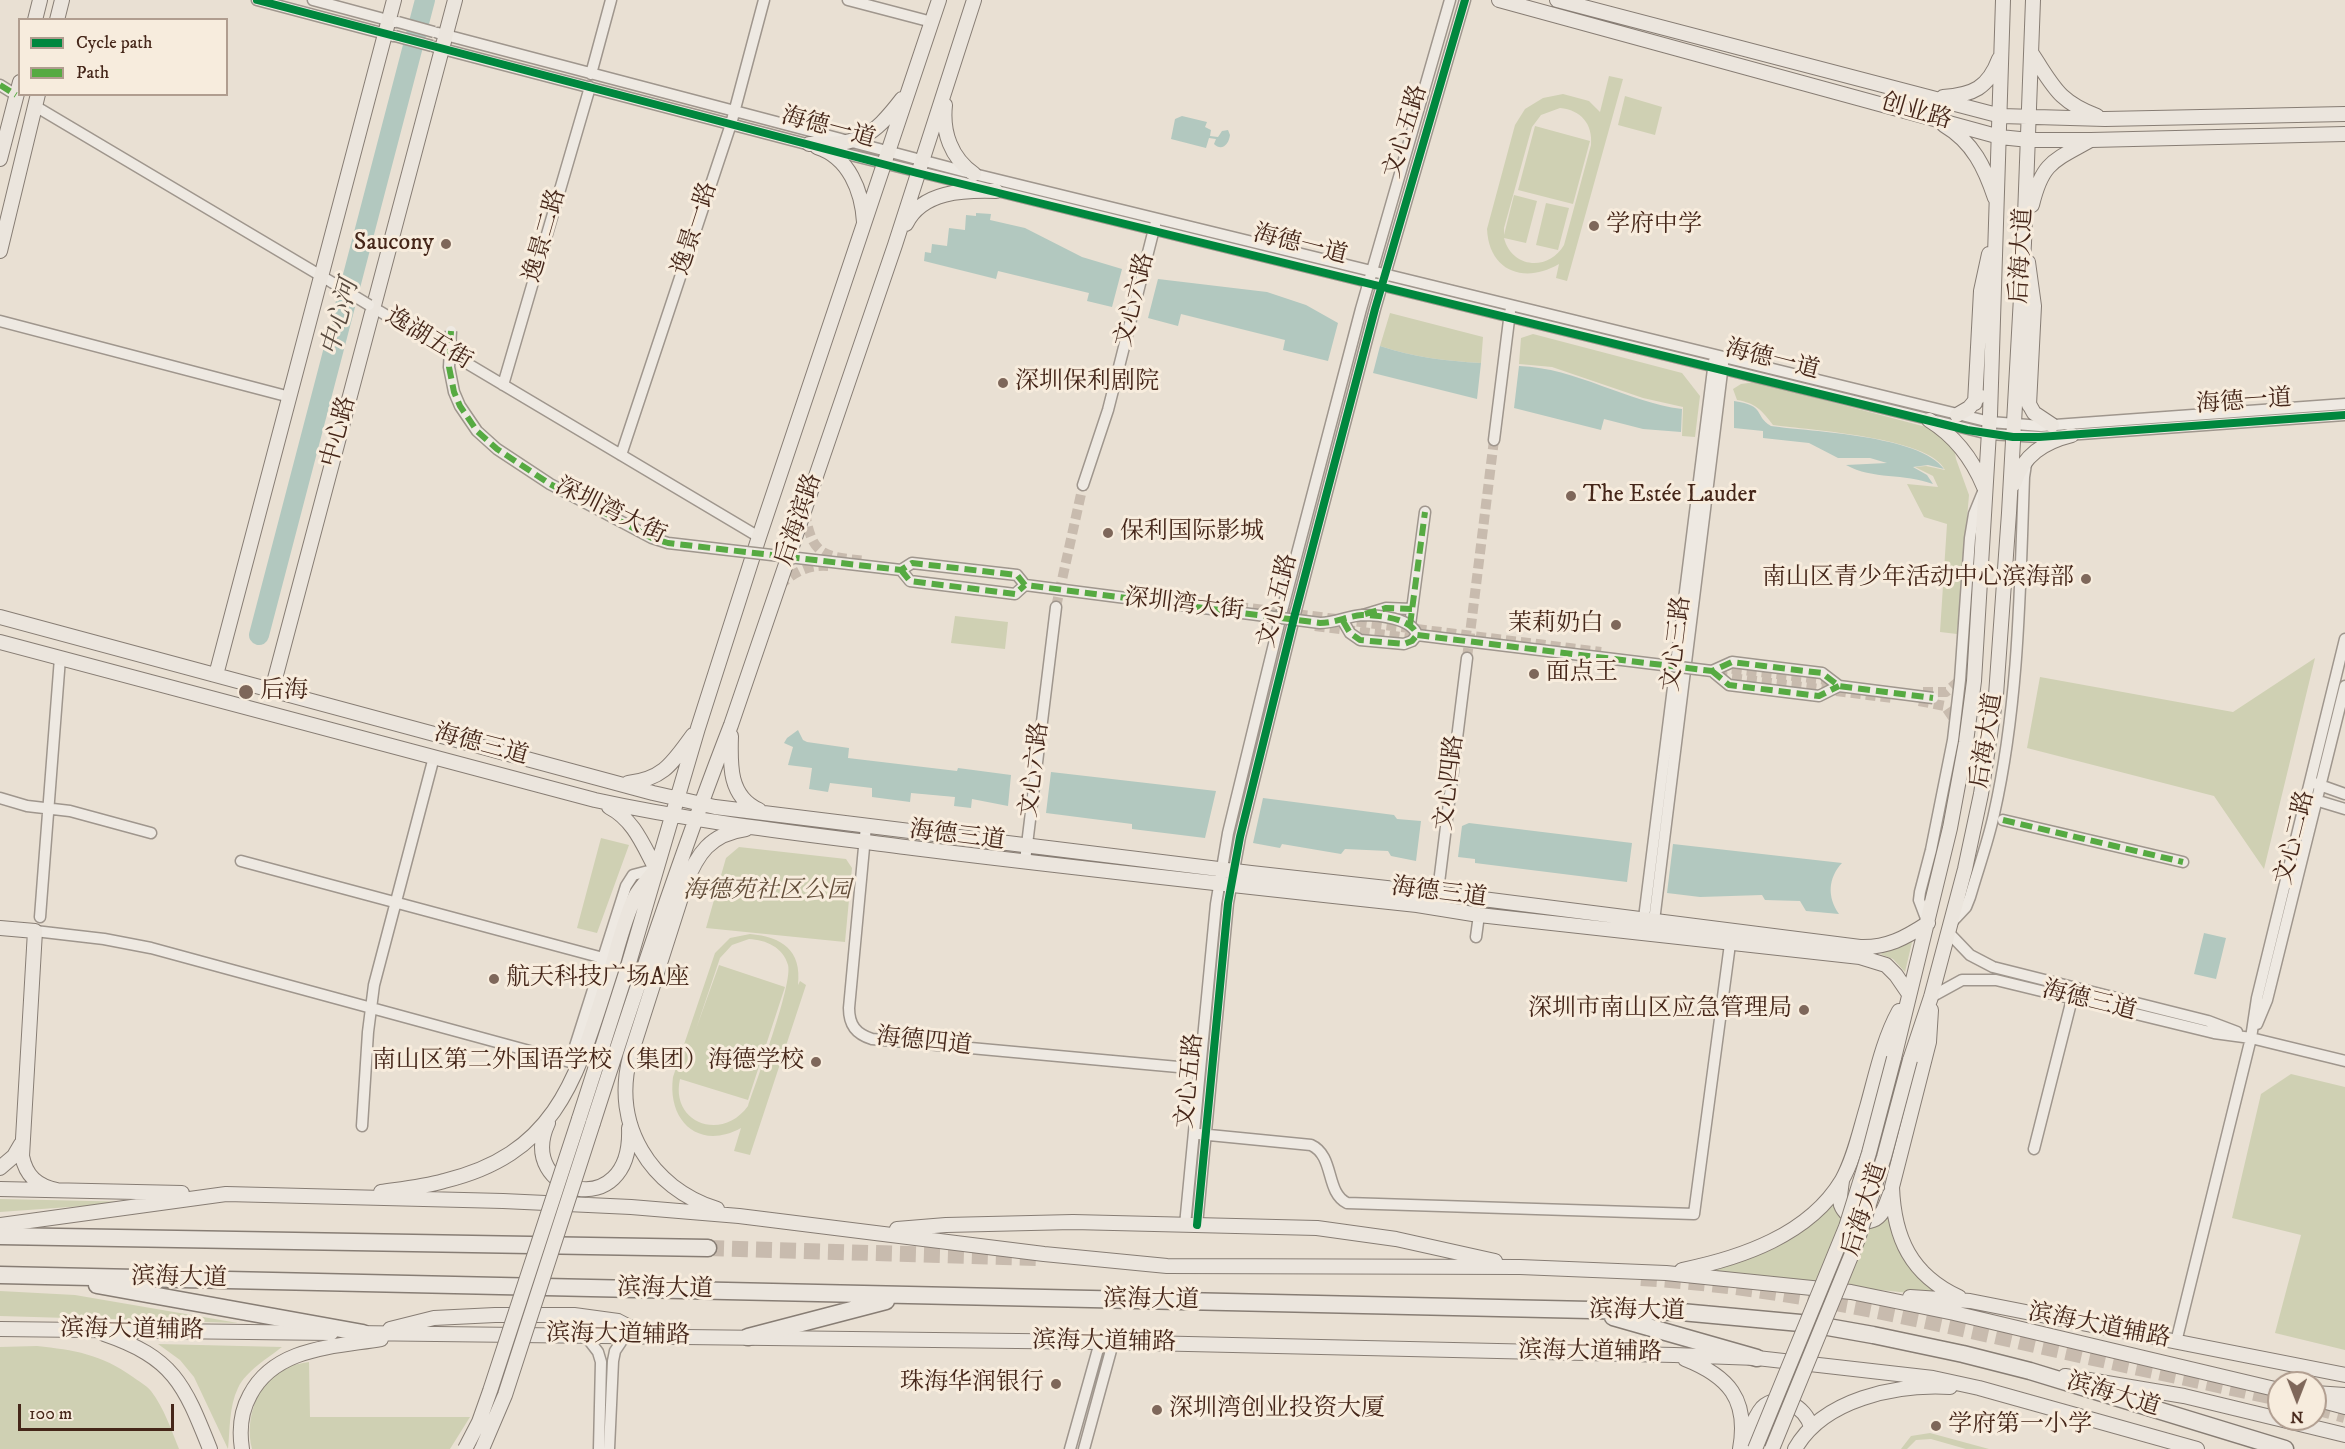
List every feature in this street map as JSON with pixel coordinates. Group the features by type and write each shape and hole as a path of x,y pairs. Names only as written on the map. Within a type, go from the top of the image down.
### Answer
{"highway":[{"name":"滨海大道","path":"0,1236 708,1248"},
{"name":"滨海大道","path":"0,1275 1681,1312 1811,1324 1873,1335 2030,1371 2284,1449"},
{"path":"40,1275 368,1333"},
{"path":"748,1337 907,1295"},
{"path":"1592,1311 1757,1358"}],"main road":[{"path":"36,18 40,0"},
{"path":"58,18 62,0"},
{"path":"216,675 290,397 327,280 392,28 394,0"},
{"name":"中心路","path":"272,690 438,40 454,0"},
{"name":"后海滨路","path":"465,1449 479,1422 579,1119 698,728 759,537 939,0"},
{"name":"后海滨路","path":"482,1449 505,1395 620,1039 696,819 732,725 895,245 974,0"},
{"name":"创业路","path":"1499,0 2000,137 2029,140 2091,140 2345,134"},
{"name":"创业路","path":"1557,0 2001,116 2105,119 2345,114"},
{"name":"后海大道","path":"1755,1449 1846,1227 1869,1153 1953,818 1970,719 1978,626 1992,364 2003,0"},
{"name":"后海大道","path":"1772,1449 1858,1239 1884,1157 1910,1060 1931,997 1973,832 1992,727 1999,669 2024,243 2034,2"},
{"path":"1933,97 1959,96 1982,87 1994,72 2003,48"},
{"path":"2031,54 2060,96 2082,110 2105,119"},
{"path":"948,83 944,117 948,140 957,158 974,174"},
{"path":"0,159 18,88"},
{"path":"809,144 849,142 863,138 884,123 909,90"},
{"path":"0,251 37,100"},
{"path":"1929,117 1956,133 1977,156 1987,174 1998,207"},
{"path":"2029,405 2034,306 2024,243 2038,181 2048,166 2091,140"},
{"path":"809,144 826,150 855,180 863,208 864,226"},
{"path":"895,245 910,215 929,200 958,192 996,191"},
{"path":"1975,403 1981,291 1997,229"},
{"path":"2017,354 2022,390 2029,405 2041,419 2052,425"},
{"path":"1957,415 1975,403 1984,388 1992,364"},
{"path":"1929,420 1960,446 1976,469 1985,489"},
{"path":"2009,513 2016,478 2028,458 2034,451 2052,440 2072,435"},
{"name":"海德三道","path":"0,617 701,805 1228,870 1648,928 1730,944 1873,960 1886,965 1909,994"},
{"name":"海德三道","path":"0,642 595,800 696,819 864,842 1225,885 1437,900 1479,915 1868,947 1895,943 1928,923"},
{"path":"732,725 730,756 736,789 746,802 770,814"},
{"path":"616,783 649,780 661,773 674,761 698,728"},
{"path":"595,800 614,809 630,823 656,868 636,896 589,1038 574,1076 546,1127 542,1144 547,1168 558,1180 566,1185 586,1189 605,1185 618,1175 623,1167 628,1151 629,1120 625,1088 627,1068 694,862 708,846 726,834 758,828"},
{"path":"685,885 686,848"},
{"path":"0,928 35,931 21,1144 24,1166 28,1174 40,1186 57,1190"},
{"path":"1909,994 1893,1022 1859,1136 1843,1179 1840,1194 1842,1206 1846,1213 1861,1220 1875,1219 1880,1215 1892,1187 1929,1042 1931,997"},
{"path":"341,1197 419,1186 472,1173 519,1148 537,1134 553,1113"},
{"path":"629,1120 645,1156 669,1184 692,1200 739,1216"},
{"path":"0,1168 14,1156 21,1144"},
{"path":"1666,1273 1740,1255 1796,1227 1815,1212 1843,1179"},
{"path":"1892,1187 1896,1226 1916,1266 1947,1292 1970,1302"},
{"path":"0,1189 226,1194"},
{"name":"滨海大道","path":"0,1225 226,1194 561,1203 739,1216 1055,1256 1167,1266 1520,1267 1666,1273 1851,1292 1954,1313 2267,1387"},
{"path":"868,1231 946,1225 1073,1222 1310,1228 1356,1232 1520,1267"},
{"name":"滨海大道辅路","path":"1851,1292 1970,1302 2345,1375"},
{"path":"368,1333 434,1318 574,1315 618,1321 647,1336"},
{"name":"滨海大道辅路","path":"0,1329 748,1337 1674,1354 1757,1358 1923,1377 1979,1389 2197,1449"},
{"path":"93,1330 136,1347 167,1368 188,1395 210,1449"},
{"path":"242,1449 240,1424 246,1401 259,1380 279,1363 312,1351 413,1334"},
{"path":"1674,1354 1712,1370 1725,1381 1733,1392 1741,1419 1741,1449"},
{"path":"2300,1368 2345,1383"},
{"path":"2030,1371 2184,1396 2267,1416"},
{"path":"1795,1449 1811,1427 1838,1409 1875,1394 1944,1387 1979,1389"},
{"path":"2327,1394 2345,1395"},
{"path":"1741,1449 1760,1411 1768,1403 1781,1401 1795,1405 1806,1414 1811,1427"},
{"path":"2327,1402 2345,1407"},
{"path":"2327,1431 2345,1435"}],"street":[{"name":"海德一道","path":"257,0 392,28 591,74 849,142 887,158"},
{"name":"海德一道","path":"313,0 392,28"},
{"path":"591,74 611,0"},
{"name":"逸景一路","path":"621,455 731,124 764,0"},
{"path":"848,0 932,22"},
{"name":"文心五路","path":"1228,870 1228,833 1283,607 1370,277 1449,0"},
{"name":"文心五路","path":"1191,1225 1194,1134 1200,1069 1228,870 1240,837 1295,614 1383,280 1465,0"},
{"path":"1996,0 2003,30"},
{"name":"海德一道","path":"438,40 590,87 809,144 887,158 996,191 1154,230 1719,356 1957,415 1989,428"},
{"path":"0,85 18,88"},
{"name":"逸景二路","path":"503,385 590,87"},
{"name":"逸湖五街","path":"37,100 327,280 759,537"},
{"name":"海德一道","path":"919,167 974,174 1156,219 1370,277"},
{"name":"文心六路","path":"1083,485 1108,410 1156,219"},
{"name":"海德一道","path":"1510,311 1718,368 1929,420 2013,431 2072,435 2345,415"},
{"path":"1494,440 1510,311"},
{"path":"0,321 290,397"},
{"name":"深圳湾大街","path":"452,332 449,367 454,392 460,406 477,431 497,449 550,484 652,538 668,543 901,570 912,562 1017,575 1025,585 1320,623 1343,621 1366,614 1398,620 1411,617"},
{"name":"文心三路","path":"1648,928 1719,356"},
{"name":"海德一道","path":"2013,431 2052,425 2345,404"},
{"path":"1950,928 1966,907 1970,897 1991,828 2002,767 2015,664 2024,477 2028,458"},
{"path":"1417,635 1411,617 1425,512"},
{"name":"深圳湾大街","path":"901,570 910,581 1015,594 1025,585"},
{"name":"文心六路","path":"1025,861 1056,607"},
{"path":"1343,621 1350,633 1360,640 1404,645 1417,635"},
{"path":"1417,635 1712,671 1732,662 1822,673 1839,686 1933,698"},
{"name":"文心二路","path":"2176,1342 2252,1038 2267,1000 2345,639"},
{"path":"40,917 60,658"},
{"name":"文心四路","path":"1437,900 1467,658"},
{"path":"1712,671 1729,685 1819,696 1839,686"},
{"name":"文心二路","path":"2315,784 2345,686"},
{"path":"362,1126 370,1007 376,975 434,758"},
{"path":"2315,784 2345,794"},
{"path":"0,798 27,806 70,810 151,832"},
{"path":"2312,799 2345,809"},
{"path":"2003,820 2183,862"},
{"name":"海德四道","path":"866,826 849,1008 852,1027 864,1037 872,1040 1200,1069"},
{"path":"241,861 603,958"},
{"path":"35,931 139,945 570,1062 629,880 633,875 656,868"},
{"name":"文心五路","path":"1191,1225 1205,1135 1225,885"},
{"path":"1476,937 1479,915"},
{"name":"海德三道","path":"1950,928 1970,955 1985,964 2074,993 2214,1032 2252,1038 2345,1061"},
{"path":"1194,1134 1311,1145 1322,1153 1337,1196 1347,1203 1694,1214 1730,944"},
{"name":"海德三道","path":"1931,997 1956,982 1971,978 2074,993"},
{"path":"2034,1149 2074,993"},
{"path":"585,1335 598,1352 601,1362 599,1449"},
{"path":"609,1449 612,1361 615,1351 625,1336"},
{"path":"1070,1449 1107,1343"},
{"path":"1084,1449 1107,1343"}],"green space":[{"path":"1609,76 1623,79 1567,281 1556,278 1559,264 1534,273 1511,270 1494,255 1489,244 1487,229 1515,125 1525,109 1543,98 1563,94 1589,101 1600,112","holes":["1560,108 1567,109 1584,119 1590,131 1591,145 1564,245 1549,259 1531,263 1523,261 1508,248 1504,238 1526,243 1537,201 1514,195 1504,235 1504,228 1532,127 1541,115"]},
{"path":"1625,96 1662,107 1655,135 1618,125"},
{"path":"1535,126 1590,141 1573,204 1518,190"},
{"path":"1546,203 1569,208 1558,250 1536,245"},
{"path":"1390,313 1483,337 1481,363 1430,358 1380,346"},
{"path":"1533,334 1682,373 1700,396 1695,437 1682,436 1683,407 1643,398 1552,367 1519,364 1521,338"},
{"path":"1755,382 1934,429 1953,441 1956,459 1969,495 1957,634 1940,632 1947,524 1924,517 1907,484 1938,487 1933,476 1915,467 1926,466 1945,470 1935,459 1917,450 1893,443 1867,437 1773,425 1758,408 1737,400 1733,389 1741,384"},
{"path":"955,616 1008,622 1005,649 951,643"},
{"path":"2315,658 2264,869 2214,796 2027,748 2040,677 2233,712"},
{"path":"601,838 629,845 597,933 577,928"},
{"name":"海德苑社区公园","path":"739,847 846,859 852,868 845,942 706,928 726,858"},
{"path":"750,934 772,938 780,942 793,954 797,963 798,985 800,981 806,985 750,1155 734,1151 741,1128 712,1136 699,1134 689,1128 675,1107 672,1093 673,1077 715,953 730,938","holes":["749,939 778,949 786,959 788,976 780,1012 748,1106 737,1117 725,1123 712,1125 700,1122 690,1116 683,1107 679,1094 680,1079 748,1100 785,987 719,965 696,1029 720,958 732,945"]},
{"path":"1913,938 1905,972 1893,959 1880,954 1898,948"},
{"path":"2291,1074 2345,1087 2345,1350 2275,1333 2301,1235 2232,1218 2261,1094"},
{"path":"0,1199 139,1202 0,1212"},
{"path":"1835,1201 1876,1225 1890,1214 1892,1224 1947,1297 1700,1271 1740,1262 1774,1248 1804,1229"},
{"path":"0,1291 75,1295 238,1323 0,1316"},
{"path":"158,1344 282,1347 252,1370 238,1388 231,1410 228,1449 194,1377 180,1360"},
{"path":"37,1346 63,1349 98,1358 121,1369 144,1385 160,1404 179,1449 0,1449 0,1347"},
{"path":"309,1362 310,1417 470,1417 450,1449 252,1449 250,1425 252,1412 262,1389 279,1372 290,1366"},
{"path":"1930,1433 1989,1449 1966,1449 1931,1439 1916,1440 1907,1449 1901,1449 1911,1436"}],"shaded area":[{"path":"1182,116 1207,122 1205,127 1211,130 1210,136 1218,137 1222,131 1228,130 1230,135 1225,146 1217,146 1214,144 1216,139 1209,138 1206,148 1171,139 1175,119"},
{"path":"976,213 991,214 990,220 1025,228 1082,257 1122,269 1112,307 1087,301 1089,293 998,271 996,279 924,261 925,252 931,253 932,244 947,246 949,228 965,230 966,215 976,216"},
{"path":"1158,279 1267,292 1306,305 1338,323 1328,361 1283,350 1285,340 1181,314 1178,326 1148,318"},
{"path":"1380,346 1430,358 1481,363 1477,399 1373,373"},
{"path":"1519,366 1561,373 1641,400 1682,409 1681,432 1643,429 1604,419 1601,430 1514,408"},
{"path":"1734,401 1751,405 1771,426 1837,433 1890,442 1913,449 1931,458 1944,469 1928,465 1913,467 1927,475 1933,484 1911,478 1856,470 1846,465 1887,463 1870,458 1838,458 1809,443 1763,438 1763,431 1734,428"},
{"path":"798,730 803,740 807,742 849,748 848,758 1011,775 1008,806 972,799 971,808 954,806 955,797 911,793 910,802 872,797 872,788 830,783 828,792 809,789 812,768 788,765 793,747 784,743"},
{"path":"1051,772 1216,791 1205,838 1132,829 1132,824 1046,813"},
{"path":"1263,798 1394,815 1397,819 1421,821 1416,861 1391,856 1388,851 1345,849 1341,854 1282,844 1280,848 1253,843"},
{"path":"1469,823 1632,843 1627,882 1475,863 1475,859 1458,857 1462,826"},
{"path":"1673,844 1842,863 1834,875 1831,888 1832,901 1839,914 1806,911 1800,901 1765,900 1762,895 1700,897 1667,893"},
{"path":"2204,933 2226,938 2216,979 2194,974"}],"waterway":[{"name":"中心河","path":"259,635 425,0"}],"tunnel":[{"path":"1467,658 1494,440"},
{"path":"1056,607 1083,485"},
{"path":"805,512 812,538 823,552 840,558 865,561"},
{"path":"779,586 801,570 814,566 829,566"},
{"path":"1208,603 1601,652"},
{"path":"1315,626 1418,639"},
{"path":"1717,667 1836,681"},
{"path":"1717,676 1892,698"},
{"path":"1923,692 1946,692 1960,680"},
{"path":"1919,701 1945,706 1956,722"},
{"path":"708,1248 1036,1258"},
{"path":"1641,1278 1686,1281 1821,1300 2267,1395"},
{"path":"2327,1410 2345,1415"}],"marked path":[{"path":"0,85 16,95"},
{"path":"451,331 449,367 454,392 460,406 477,431 497,449 550,484 652,538 668,543 901,570 912,563 1017,575 1025,585 1320,623 1362,615 1377,616 1402,621 1414,629 1417,635 1712,671 1732,662 1822,673 1839,686 1933,698"},
{"path":"1410,625 1425,512"},
{"path":"901,570 910,581 1015,594 1025,585"},
{"path":"1365,614 1386,608 1412,609"},
{"path":"1343,621 1350,633 1360,640 1404,644 1412,641 1417,635"},
{"path":"1712,671 1729,685 1819,696 1839,686"},
{"path":"2003,820 2183,862"}],"cycle path":[{"path":"257,0 917,173 1967,430 2013,437 2039,437 2345,415"},
{"path":"1197,1225 1228,903 1240,837 1295,614 1375,309 1465,0"}],"place":[{"name":"学府中学","path":"1594,226"},
{"name":"Saucony","path":"446,244"},
{"name":"深圳保利剧院","path":"1003,383"},
{"name":"The Estée Lauder","path":"1571,496"},
{"name":"保利国际影城","path":"1108,533"},
{"name":"南山区青少年活动中心滨海部","path":"2086,579"},
{"name":"茉莉奶白","path":"1616,625"},
{"name":"面点王","path":"1534,674"},
{"name":"后海","path":"246,692"},
{"name":"航天科技广场A座","path":"494,979"},
{"name":"深圳市南山区应急管理局","path":"1804,1010"},
{"name":"南山区第二外国语学校（集团）海德学校","path":"816,1062"},
{"name":"珠海华润银行","path":"1056,1384"},
{"name":"深圳湾创业投资大厦","path":"1157,1410"},
{"name":"学府第一小学","path":"1936,1426"}]}
